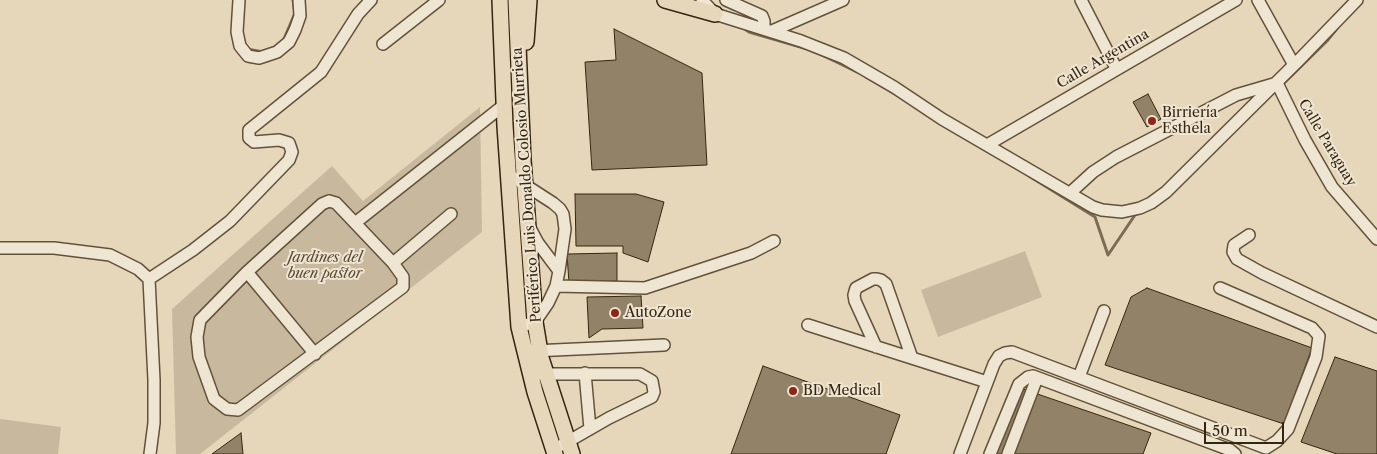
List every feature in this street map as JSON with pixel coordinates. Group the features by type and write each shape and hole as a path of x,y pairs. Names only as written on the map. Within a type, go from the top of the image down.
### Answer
{"main road":[{"name":"Periférico Luis Donaldo Colosio Murrieta","path":"500,0 508,174 519,327 530,374 555,452"},
{"name":"Periférico Luis Donaldo Colosio Murrieta","path":"516,0 524,183 535,322 546,373 570,448"},
{"path":"521,113 529,0"},
{"path":"664,0 715,14"}],"street":[{"path":"239,0 237,32 240,46 248,56 259,58 277,52 289,42 300,16 299,0"},
{"path":"149,279 193,250 230,222 289,160 292,152 289,143 280,140 254,142 249,138 249,130 321,72 358,14 370,0"},
{"path":"383,44 440,0"},
{"path":"702,0 715,14 802,41 844,58 894,87 942,119 1093,206 1102,210 1122,212 1140,208 1151,203 1166,192 1357,0"},
{"path":"726,0 762,16 768,30"},
{"path":"768,30 842,0"},
{"path":"1082,0 1116,68"},
{"name":"Calle Argentina","path":"987,145 1116,68 1236,0"},
{"path":"1258,0 1294,65"},
{"path":"1070,193 1093,172 1116,157 1236,95 1276,83"},
{"name":"Calle Paraguay","path":"1276,83 1332,187 1377,239"},
{"path":"355,223 504,105"},
{"path":"508,174 560,209 563,214 565,229 556,286 548,303 535,322 519,327"},
{"path":"332,201 336,203 355,223 393,264 403,277 404,286 238,410 227,409 214,399 199,357 197,330 200,320 247,272 325,202 332,201"},
{"path":"393,264 451,214"},
{"path":"527,224 538,243 559,271"},
{"path":"1249,235 1234,245 1237,259 1262,273 1377,327"},
{"path":"556,286 645,288 751,253 774,241"},
{"path":"0,248 54,248 110,255 138,269 149,279 154,380 154,423 150,454"},
{"path":"247,272 314,354"},
{"path":"876,347 854,295 856,288 873,279 881,280 886,284 912,358"},
{"path":"960,454 987,382 999,356 1005,352 1012,352 1266,448 1277,441 1288,429 1316,357 1319,336 1312,328 1220,288"},
{"path":"1079,377 1104,311"},
{"path":"808,325 987,382"},
{"path":"524,352 664,345"},
{"path":"585,373 590,429"},
{"path":"530,374 640,374 652,381 654,387 652,397 647,401 590,429 570,448 555,452"},
{"path":"990,454 1019,384 1028,377 1037,378 1230,450 1235,454"},
{"path":"1008,454 1037,378"}],"green space":[{"name":"Jardines del buen pastor","path":"480,107 482,232 200,454 176,454 172,309 332,166 363,201"},
{"path":"1025,251 1042,297 938,337 921,290"},
{"path":"0,419 61,427 58,454 0,454"}],"building":[{"path":"614,29 702,73 707,165 592,170 585,62 616,60"},
{"path":"1148,94 1161,119 1147,127 1133,102"},
{"path":"575,194 636,194 664,202 648,262 623,253 623,246 576,246"},
{"path":"617,253 617,281 569,283 567,254"},
{"path":"1147,288 1312,348 1284,424 1105,365 1131,297"},
{"name":"AutoZone","path":"641,296 643,328 602,329 589,338 587,297"},
{"path":"1335,357 1377,371 1377,454 1337,454 1301,442"},
{"name":"BD Medical","path":"763,366 900,415 886,454 731,454"},
{"path":"1020,388 1151,433 1143,454 994,454"},
{"path":"241,433 243,454 212,454"}],"waterway":[{"path":"284,39 295,13 293,0"},
{"path":"1281,86 1327,41 1339,26"},
{"path":"742,27 749,32 804,48"},
{"path":"247,49 263,52"},
{"path":"822,55 857,72"},
{"path":"866,77 900,97"},
{"path":"1029,176 1095,217 1108,255 1135,215 1139,213"}],"place":[{"name":"Birriería Esthela","path":"1152,121"},
{"name":"AutoZone","path":"615,313"},
{"name":"BD Medical","path":"793,391"}]}
